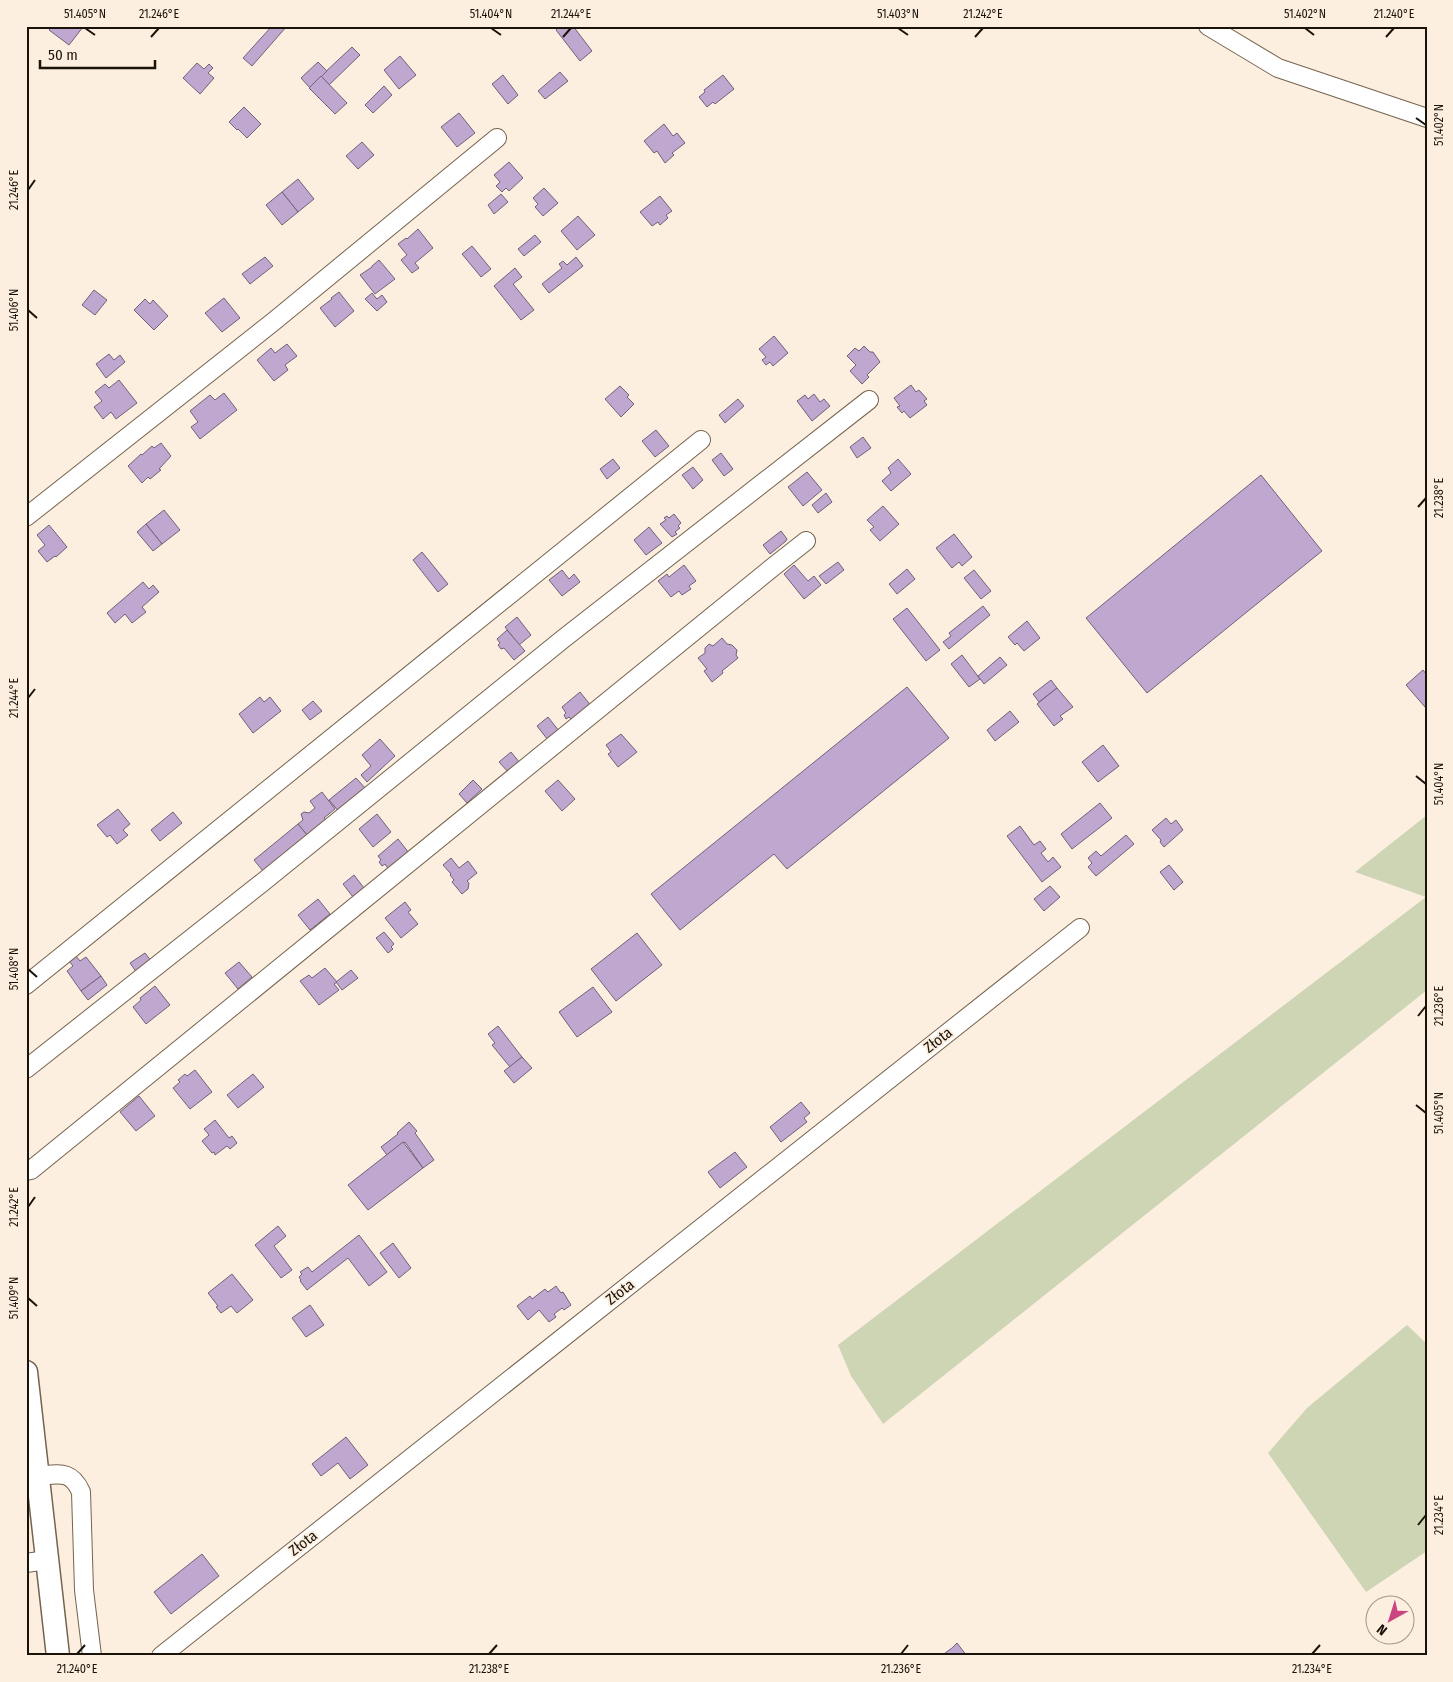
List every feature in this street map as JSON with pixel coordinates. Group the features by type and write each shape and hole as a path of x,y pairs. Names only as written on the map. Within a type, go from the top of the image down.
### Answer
{"main road":[{"path":"26,1372 38,1476 37,1561 58,1656"}],"street":[{"path":"1208,26 1278,68 1427,118"},
{"path":"26,517 273,322 497,138"},
{"path":"26,1069 264,882 563,639 869,400"},
{"path":"26,985 701,440"},
{"path":"26,1171 39,1164 806,541"},
{"name":"Złota","path":"161,1656 1080,928"},
{"path":"38,1476 68,1475 76,1481 81,1492 84,1590 92,1656"}],"green space":[{"path":"1427,815 1427,990 883,1424 851,1376 838,1345 1426,897 1355,872"},
{"path":"1407,1325 1427,1344 1427,1551 1366,1592 1268,1453 1307,1408"}],"building":[{"path":"53,26 83,27 69,45 49,30"},
{"path":"272,26 287,26 252,66 243,58"},
{"path":"560,26 573,26 592,51 580,61 556,30"},
{"path":"352,47 360,55 329,85 321,76"},
{"path":"400,56 416,75 399,89 384,70"},
{"path":"318,62 327,71 310,88 301,78"},
{"path":"197,63 204,69 209,64 213,68 208,73 214,78 200,94 183,78"},
{"path":"560,72 568,81 545,99 538,91"},
{"path":"503,75 518,95 508,104 492,84"},
{"path":"723,75 734,89 715,104 713,102 707,107 699,97 705,92 704,90"},
{"path":"321,76 347,103 335,114 309,88"},
{"path":"384,86 392,95 373,113 365,105"},
{"path":"244,107 261,124 247,138 229,122"},
{"path":"459,113 475,133 457,147 441,127"},
{"path":"664,124 673,136 677,133 685,143 672,153 674,155 665,163 657,151 654,153 644,141"},
{"path":"362,142 374,155 358,169 346,156"},
{"path":"509,162 523,178 509,191 506,188 502,192 496,186 500,182 494,175"},
{"path":"298,179 314,199 298,212 282,192"},
{"path":"544,188 558,203 543,216 535,207 538,204 533,198"},
{"path":"282,192 298,212 282,225 266,205"},
{"path":"501,194 508,202 494,214 488,205"},
{"path":"660,196 672,211 666,215 668,218 660,225 658,222 652,226 640,212"},
{"path":"578,216 595,235 577,250 561,231"},
{"path":"418,229 433,248 415,263 419,268 412,273 401,260 407,255 398,244"},
{"path":"535,235 541,242 524,256 518,249"},
{"path":"472,246 491,269 481,277 462,254"},
{"path":"265,257 273,266 250,284 242,274"},
{"path":"576,257 583,266 549,293 542,284 562,268 559,264 563,261 567,265"},
{"path":"379,260 395,279 375,294 360,275"},
{"path":"515,268 522,277 513,284 534,310 521,320 494,286"},
{"path":"94,290 107,300 95,315 82,305"},
{"path":"339,292 354,311 335,327 320,308"},
{"path":"372,293 377,299 382,295 387,302 377,311 365,299"},
{"path":"224,298 240,318 222,332 205,313"},
{"path":"145,299 150,304 153,300 168,316 154,330 134,310"},
{"path":"774,336 788,353 773,366 770,362 766,365 762,360 766,357 759,349"},
{"path":"287,344 297,356 285,365 288,370 274,381 257,360 271,348 275,353"},
{"path":"864,346 870,352 873,352 880,362 867,375 869,377 862,384 850,371 856,365 847,356 855,348 859,351"},
{"path":"109,354 114,360 120,355 125,362 106,378 96,364"},
{"path":"119,380 137,403 116,419 111,412 103,419 94,407 102,401 95,392 105,384 109,388"},
{"path":"911,385 916,392 919,390 927,399 924,401 927,405 910,418 897,407 900,406 894,398"},
{"path":"620,386 629,395 627,397 634,404 621,417 605,399"},
{"path":"224,393 237,410 200,439 191,427 198,422 190,411 210,395 215,400"},
{"path":"814,394 820,402 824,399 830,406 812,421 797,401 805,395 808,399"},
{"path":"738,399 744,406 725,423 719,415"},
{"path":"656,430 669,446 655,457 642,441"},
{"path":"863,437 871,448 857,458 850,447"},
{"path":"161,443 171,456 159,469 161,470 150,479 148,477 142,483 128,466 152,446 154,448"},
{"path":"721,453 733,469 724,476 712,460"},
{"path":"613,459 620,468 607,479 600,469"},
{"path":"898,459 911,474 891,491 882,481 891,473 888,468"},
{"path":"693,467 703,480 693,489 682,475"},
{"path":"807,472 822,490 803,506 788,487"},
{"path":"1261,475 1322,551 1147,693 1086,618"},
{"path":"826,493 832,502 818,513 812,505"},
{"path":"883,506 899,524 880,541 870,530 874,527 867,520"},
{"path":"164,510 180,530 162,544 146,524"},
{"path":"674,514 681,523 678,526 680,528 675,532 677,534 672,537 660,524 666,520 664,518 667,516 669,518"},
{"path":"146,524 162,544 153,551 137,532"},
{"path":"49,525 67,547 47,562 38,551 45,545 37,535"},
{"path":"649,527 662,543 646,555 634,540"},
{"path":"781,531 787,539 770,554 763,545"},
{"path":"954,534 972,557 962,566 959,562 952,568 936,548"},
{"path":"422,552 448,584 438,592 413,560"},
{"path":"838,562 844,570 826,584 819,576"},
{"path":"684,565 696,581 689,586 691,589 682,595 679,591 671,597 658,581 667,574 669,577"},
{"path":"794,565 808,581 814,576 821,585 804,599 784,574"},
{"path":"907,569 915,579 897,594 889,584"},
{"path":"562,570 569,579 574,574 580,582 562,596 549,580"},
{"path":"974,570 991,591 981,599 964,578"},
{"path":"143,582 149,589 153,585 159,592 142,607 146,612 132,623 125,614 115,623 107,613"},
{"path":"983,606 990,615 949,649 943,642 951,636 949,633"},
{"path":"907,608 940,650 926,661 893,619"},
{"path":"517,617 531,635 519,645 505,627"},
{"path":"1027,621 1040,638 1024,651 1008,637"},
{"path":"507,630 525,651 514,660 504,648 501,649 498,645 500,643 497,639"},
{"path":"722,638 727,644 732,645 737,650 736,655 738,658 712,682 704,671 707,669 698,658 705,653 705,648 709,644 713,646"},
{"path":"962,655 980,679 969,687 951,664"},
{"path":"1000,657 1007,665 984,684 978,676"},
{"path":"1423,670 1427,675 1427,705 1425,707 1406,685"},
{"path":"1051,680 1057,688 1039,702 1033,694"},
{"path":"907,687 949,738 787,869 774,854 680,930 651,894"},
{"path":"1057,688 1073,707 1060,716 1063,719 1054,726 1037,704"},
{"path":"580,692 592,707 574,722 569,717 566,719 564,715 566,713 562,707"},
{"path":"260,697 264,702 270,697 281,711 253,733 239,714"},
{"path":"313,701 322,711 310,720 302,710"},
{"path":"1010,711 1019,722 995,741 987,730"},
{"path":"548,717 559,731 548,740 537,726"},
{"path":"621,734 637,752 618,767 608,754 611,752 606,745"},
{"path":"380,739 395,756 367,782 361,775 371,766 362,755"},
{"path":"1103,745 1119,766 1098,782 1082,762"},
{"path":"511,752 520,763 509,773 499,762"},
{"path":"356,778 367,790 340,813 329,800"},
{"path":"473,780 482,789 467,803 459,794"},
{"path":"558,780 575,799 562,811 545,791"},
{"path":"322,792 335,809 324,818 326,820 307,835 298,824 303,820 301,814 304,812 309,813 315,808 310,801"},
{"path":"1100,803 1112,818 1072,849 1061,834"},
{"path":"118,809 130,824 123,830 128,835 117,844 110,835 107,837 97,825"},
{"path":"173,812 182,823 160,841 151,830"},
{"path":"377,814 391,832 373,847 359,829"},
{"path":"1166,818 1171,824 1176,820 1183,830 1164,847 1160,842 1161,840 1152,830"},
{"path":"298,824 307,835 263,871 254,860"},
{"path":"1020,826 1034,845 1040,841 1046,849 1041,853 1048,862 1053,857 1061,867 1042,882 1007,836"},
{"path":"1126,835 1134,844 1096,876 1088,867 1092,863 1088,858 1096,851 1101,856"},
{"path":"398,839 409,853 389,870 385,864 382,866 378,856"},
{"path":"451,858 459,868 468,861 477,873 467,881 469,883 468,889 462,894 452,882 454,880 451,874 443,865"},
{"path":"1169,865 1183,882 1174,890 1160,872"},
{"path":"354,875 364,888 353,897 343,884"},
{"path":"1050,886 1060,897 1044,911 1034,899"},
{"path":"318,899 330,914 310,930 298,915"},
{"path":"405,902 411,910 408,912 418,924 401,938 385,918"},
{"path":"384,932 394,944 391,947 393,949 388,953 376,938"},
{"path":"637,933 662,965 616,1001 591,969"},
{"path":"145,953 152,962 137,973 130,963"},
{"path":"76,956 80,961 86,957 101,976 81,991 67,971 73,966 69,961"},
{"path":"239,962 252,977 238,989 225,973"},
{"path":"325,968 337,982 334,984 339,990 319,1005 300,981 309,975 312,978"},
{"path":"351,970 358,978 342,990 336,982"},
{"path":"101,976 107,985 88,1000 81,991"},
{"path":"155,986 170,1005 146,1024 133,1007 141,1000 140,998"},
{"path":"593,987 612,1012 577,1037 559,1012"},
{"path":"498,1026 522,1057 510,1067 492,1045 495,1043 488,1034"},
{"path":"522,1057 532,1068 514,1083 504,1071"},
{"path":"195,1070 212,1092 190,1109 173,1088 185,1074 187,1076"},
{"path":"253,1074 264,1087 238,1108 227,1095"},
{"path":"139,1096 155,1116 136,1131 120,1112"},
{"path":"801,1102 810,1113 804,1118 807,1122 781,1142 770,1127"},
{"path":"215,1120 229,1138 232,1136 237,1143 230,1149 227,1146 215,1155 202,1141 209,1135 204,1129"},
{"path":"409,1122 417,1131 415,1133 434,1160 423,1168 405,1142 387,1155 381,1147 398,1134"},
{"path":"403,1142 423,1168 368,1210 348,1185"},
{"path":"735,1152 747,1167 720,1188 708,1172"},
{"path":"278,1226 286,1236 274,1246 292,1270 281,1278 255,1245"},
{"path":"359,1235 387,1272 369,1286 348,1258 307,1290 300,1281 299,1277 302,1274 300,1272 308,1267 312,1272"},
{"path":"393,1243 411,1268 399,1278 380,1253"},
{"path":"232,1274 253,1300 237,1313 231,1306 221,1313 208,1293"},
{"path":"556,1286 561,1293 563,1292 571,1305 564,1310 562,1308 554,1314 556,1317 549,1322 539,1310 528,1320 517,1306 530,1296 532,1299 545,1289 548,1292"},
{"path":"310,1305 324,1325 306,1337 292,1318"},
{"path":"346,1437 368,1465 350,1479 338,1463 321,1476 312,1464"},
{"path":"202,1554 219,1576 171,1614 154,1592"},
{"path":"957,1643 967,1656 941,1656 952,1648"}]}
